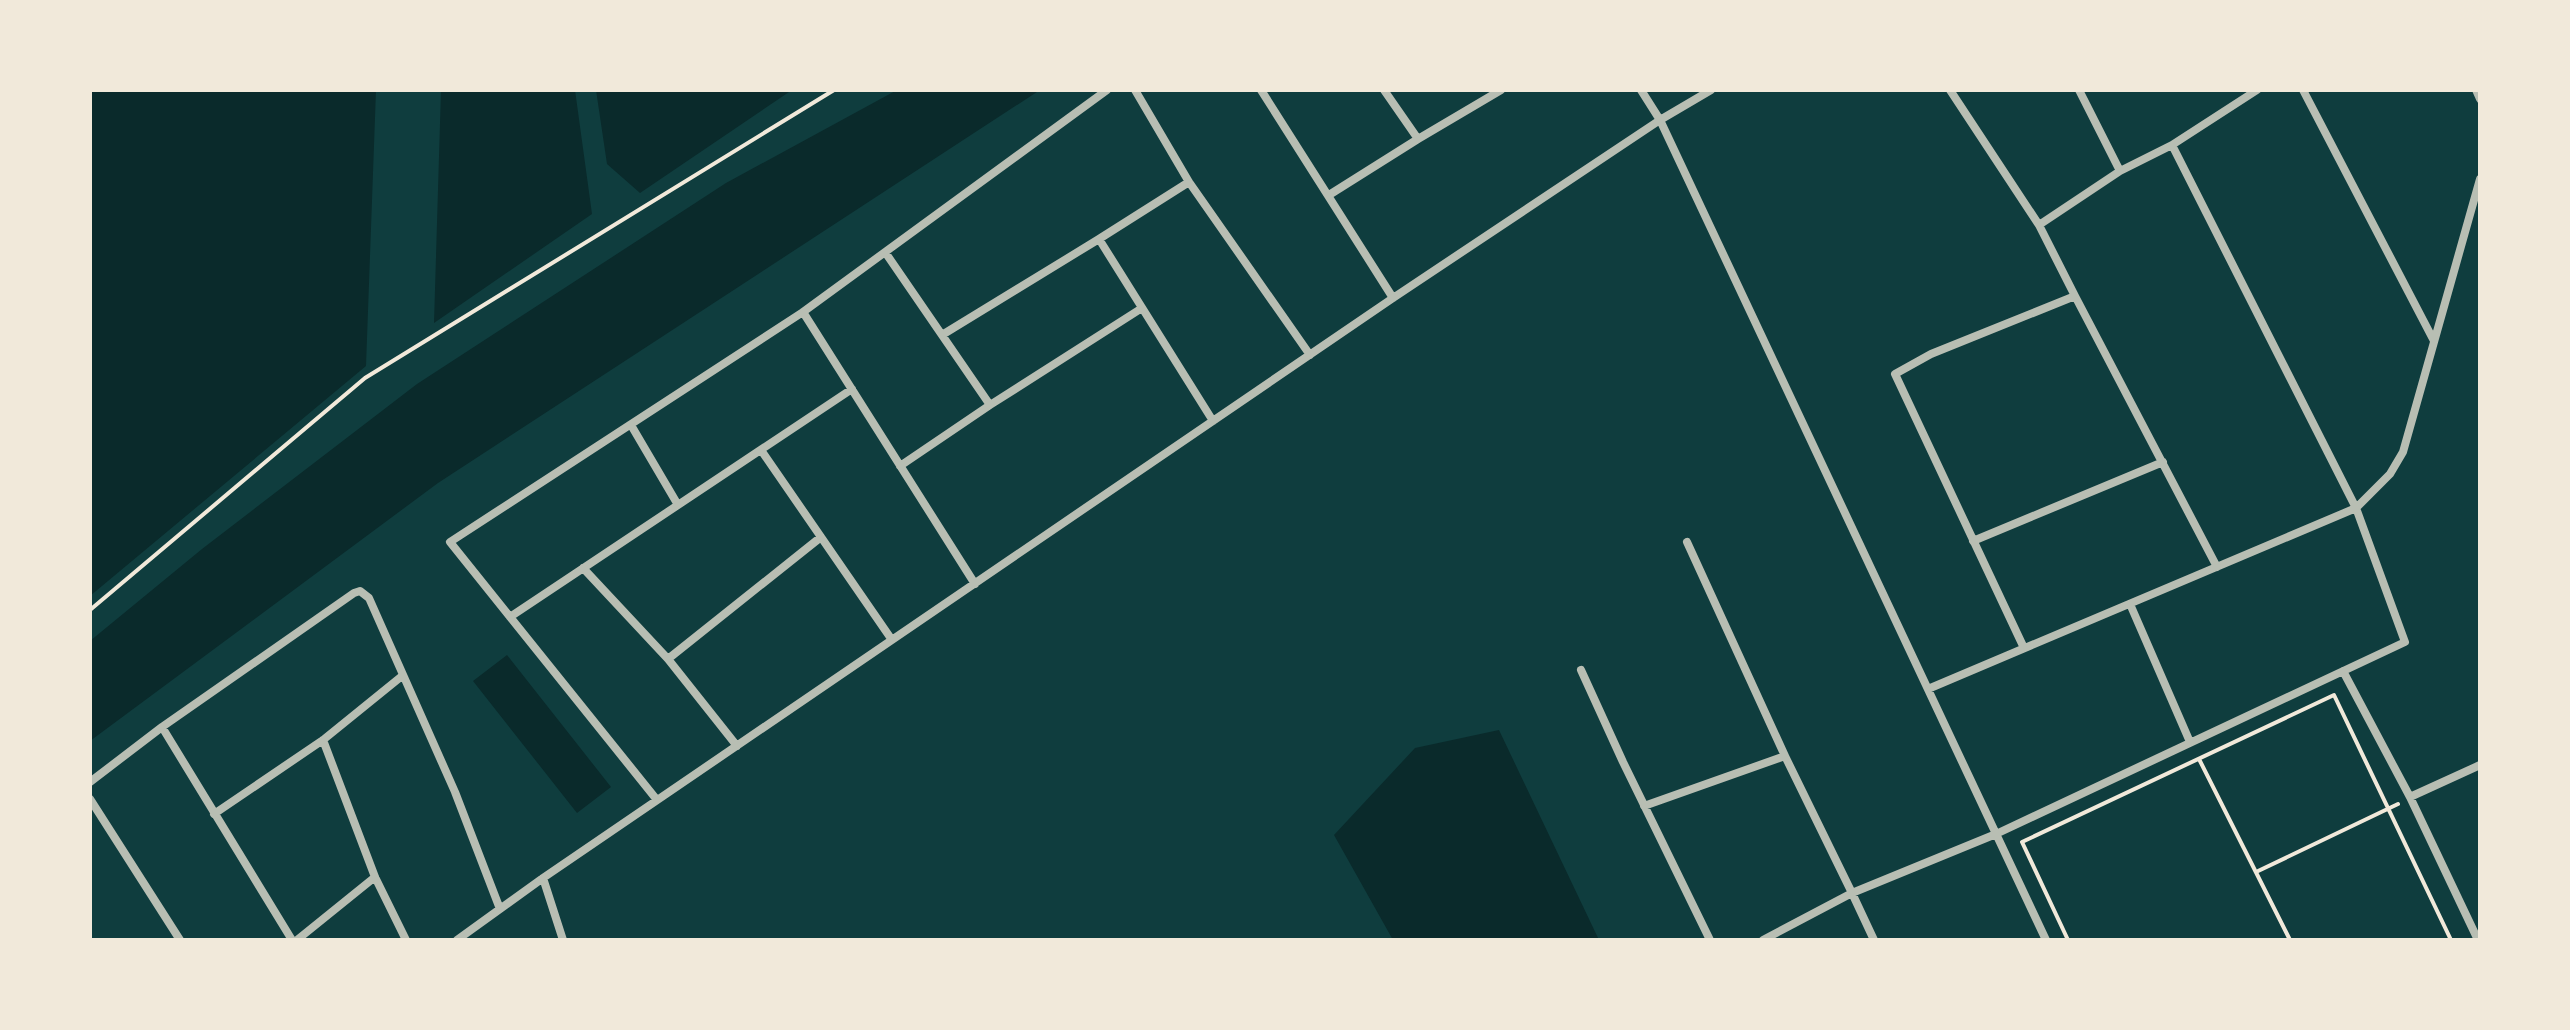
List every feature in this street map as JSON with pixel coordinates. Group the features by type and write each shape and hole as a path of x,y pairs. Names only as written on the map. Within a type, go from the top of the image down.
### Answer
{"street":[{"path":"657,800 450,542 803,312 1107,90"},
{"path":"1135,90 1189,182 1310,355"},
{"path":"1261,90 1393,298"},
{"path":"1384,90 1418,139"},
{"path":"1329,195 1501,90"},
{"path":"1641,90 1660,120 2046,940"},
{"path":"457,940 543,878 1393,298 1660,120 1711,90"},
{"path":"1950,90 2039,225 2217,567"},
{"path":"2079,90 2120,171"},
{"path":"2039,225 2120,171 2172,145 2257,90"},
{"path":"2303,90 2434,342"},
{"path":"2476,90 2480,99"},
{"path":"1763,940 1852,893 1996,834 2405,642 2356,508 2172,145"},
{"path":"1928,689 2356,508 2390,474 2403,452 2480,179"},
{"path":"942,335 1189,182"},
{"path":"1099,239 1213,421"},
{"path":"885,252 990,405"},
{"path":"2024,648 1895,374 1931,354 2075,296"},
{"path":"900,466 1142,308"},
{"path":"803,312 975,584"},
{"path":"510,617 852,389"},
{"path":"631,425 678,505"},
{"path":"761,450 892,640"},
{"path":"1973,541 2163,462"},
{"path":"668,659 821,537"},
{"path":"1687,542 1874,940"},
{"path":"583,568 668,659 737,746"},
{"path":"90,782 162,727 360,591 369,598 455,792 500,909"},
{"path":"2130,604 2190,742"},
{"path":"1581,670 1710,940"},
{"path":"2343,671 2410,797 2478,940"},
{"path":"214,814 323,740 402,676"},
{"path":"162,727 294,940 375,877"},
{"path":"323,740 375,877 406,940"},
{"path":"1644,806 1785,756"},
{"path":"2410,797 2480,765"},
{"path":"90,799 180,940"},
{"path":"543,878 563,940"}],"path":[{"path":"90,610 365,378 834,90"},
{"path":"2068,940 2022,842 2334,695 2451,940"},
{"path":"2190,742 2290,940"},
{"path":"2256,872 2410,797"}],"water":[{"path":"90,90 376,90 366,366 90,596"},
{"path":"441,90 575,90 592,214 434,323"},
{"path":"596,90 792,90 640,193 607,164"},
{"path":"897,90 1040,90 438,483 90,741 90,641 202,549 417,384 726,183"},
{"path":"507,655 611,787 577,813 473,681"},
{"path":"1499,730 1599,940 1393,940 1334,835 1415,748"}]}
